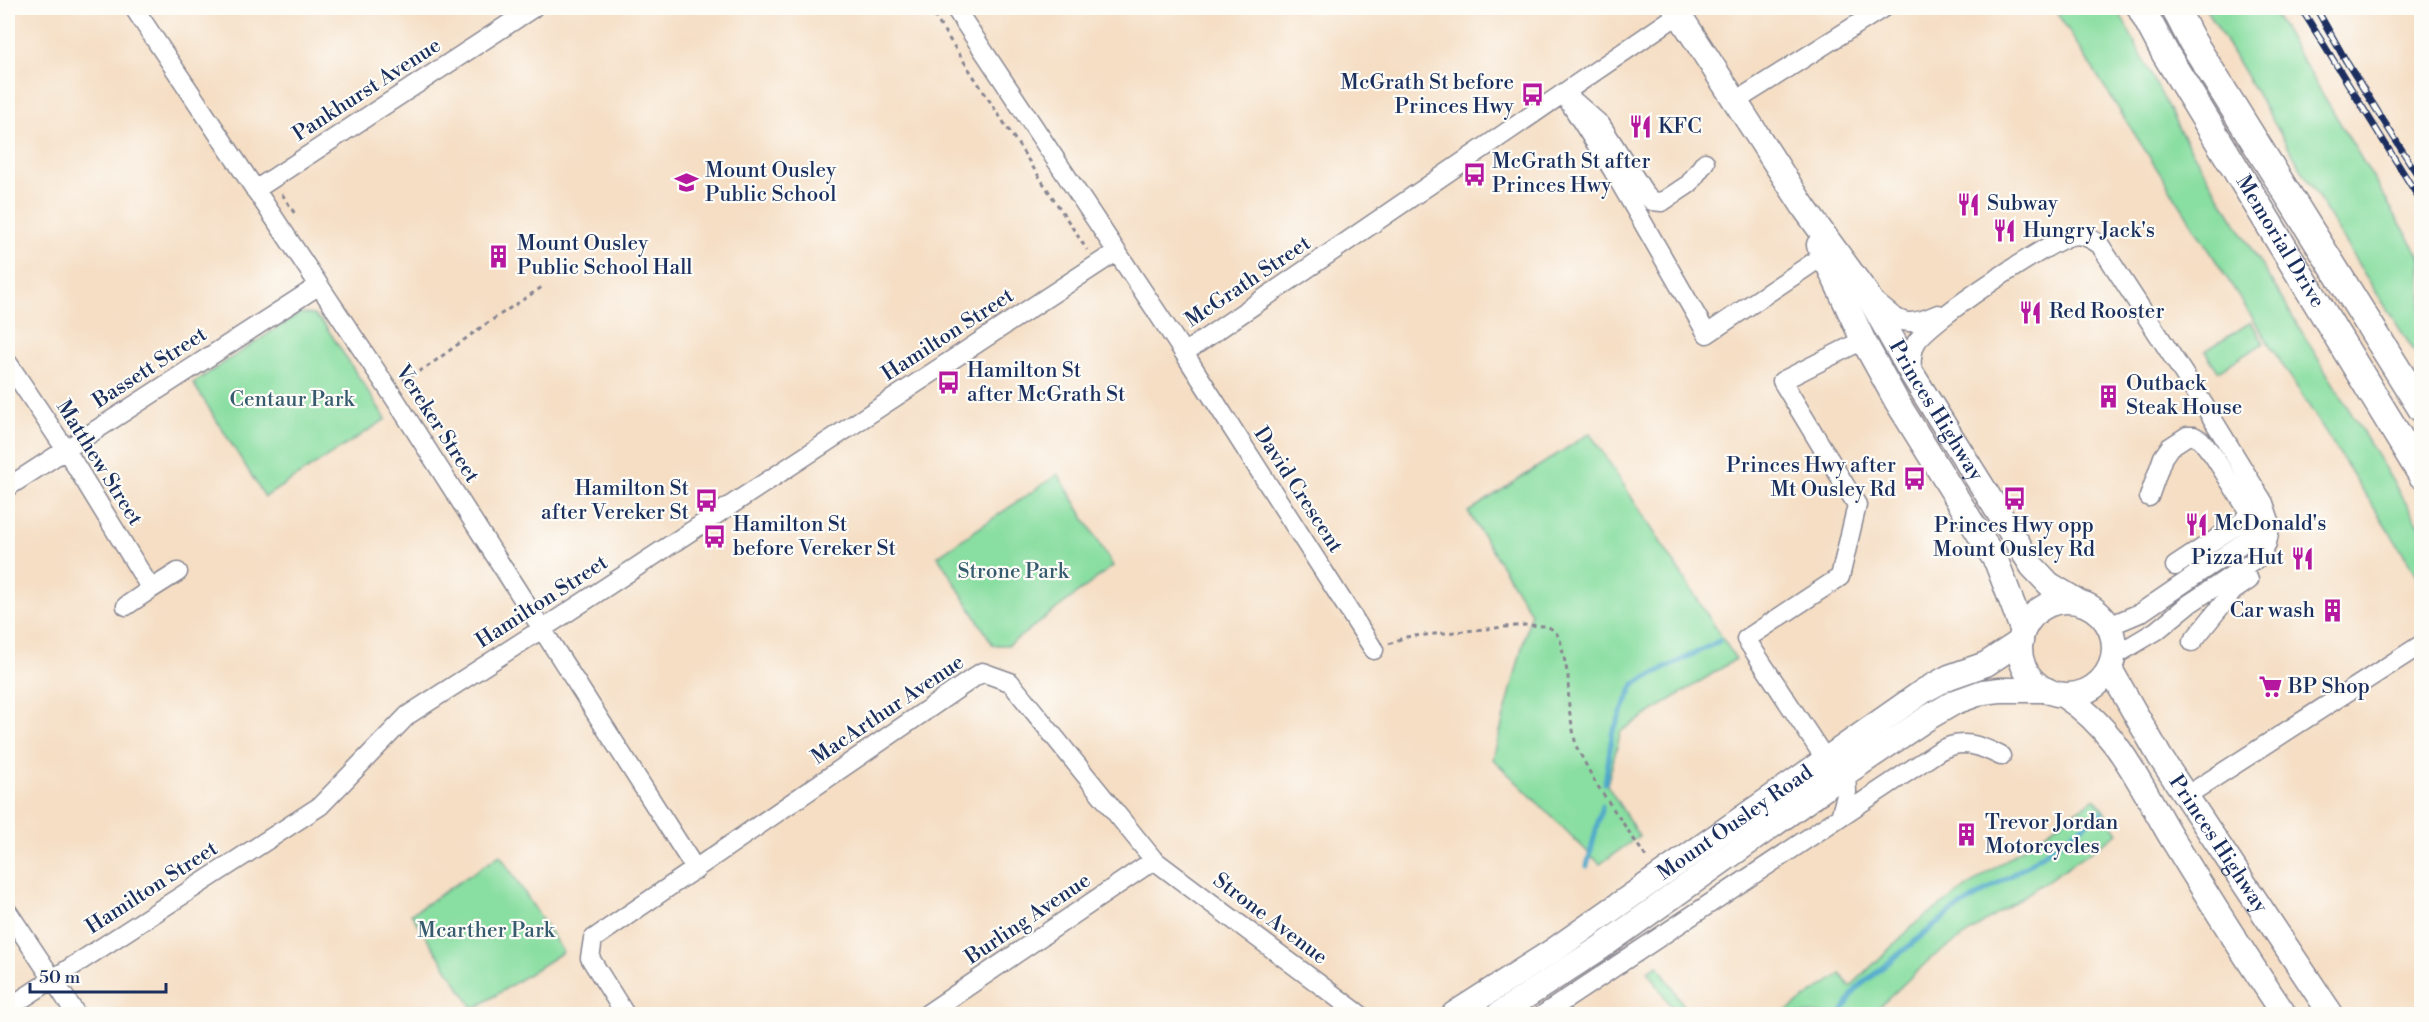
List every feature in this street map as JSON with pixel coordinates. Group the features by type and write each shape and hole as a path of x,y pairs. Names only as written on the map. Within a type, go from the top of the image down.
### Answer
{"highway":[{"name":"Memorial Drive","path":"2140,8 2421,475"},
{"name":"Memorial Drive","path":"2175,8 2198,51 2421,409"}],"main road":[{"name":"Princes Highway","path":"1677,11 1805,209 1867,294 1912,374 2032,566 2049,584 2077,602"},
{"name":"Princes Highway","path":"1805,209 1823,255 1863,340 1897,402 1997,563 2022,635"},
{"path":"2062,601 2077,602 2096,610 2109,626 2114,640 2112,662 2102,680 2090,689 2077,694 2055,693 2034,681 2025,669 2021,655 2022,635 2034,614 2047,605 2062,601"},
{"name":"Mount Ousley Road","path":"1499,1014 1600,948 1836,766 1925,690 1949,677 1986,664 2022,635"},
{"name":"Princes Highway","path":"2112,662 2160,757 2331,1014"},
{"name":"Mount Ousley Road","path":"1454,1014 1554,950 1659,878 1836,766 1954,702 1993,691 2055,693"},
{"name":"Princes Highway","path":"2055,693 2093,718 2116,744 2203,888 2284,1014"}],"street":[{"name":"Vereker Street","path":"134,8 395,399 696,870"},
{"name":"Pankhurst Avenue","path":"255,190 533,8"},
{"name":"McGrath Street","path":"955,8 1184,353 1564,94 1677,11"},
{"path":"1736,101 1883,8"},
{"path":"1564,94 1585,108 1601,125 1652,201 1662,202 1689,184 1705,162"},
{"path":"1564,94 1612,170 1707,334 1823,255"},
{"path":"1912,374 1911,357 1916,343 1925,331 1959,305 2059,241 2082,235 2093,239 2100,245 2204,405 2264,503 2271,524 2266,543 2258,558 2189,604 2112,662"},
{"name":"Hamilton Street","path":"8,1008 320,806 408,715 1116,252"},
{"name":"Bassett Street","path":"8,487 318,286"},
{"path":"1867,294 1898,320 1907,324 1919,323 1959,305"},
{"path":"1836,766 1746,639 1840,577 1857,505 1782,381 1863,340"},
{"name":"David Crescent","path":"1184,353 1374,650"},
{"name":"Matthew Street","path":"8,363 66,450 151,589"},
{"path":"2149,497 2157,477 2171,460 2196,445 2206,446 2245,506 2248,514 2243,521 2175,566"},
{"path":"2109,626 2140,613 2253,536 2262,524 2264,503"},
{"path":"126,606 178,572"},
{"path":"2193,642 2233,591 2249,580"},
{"path":"2186,796 2421,644"},
{"name":"MacArthur Avenue","path":"696,870 982,672 1010,682 1154,860"},
{"path":"1544,1014 1949,745 1969,743 2001,756"},
{"name":"Mount Ousley Road","path":"1836,766 1847,792 1840,817"},
{"name":"Burling Avenue","path":"927,1014 1154,860"},
{"name":"Strone Avenue","path":"1154,860 1359,1014"},
{"path":"625,1014 590,958 593,939 696,870"},
{"path":"8,912 76,1014"}],"path":[{"path":"929,8 1088,252"},
{"path":"404,381 542,287"},
{"path":"1374,650 1404,637 1525,626 1547,626 1555,631 1560,639 1568,676 1569,709 1576,746 1595,782 1659,878"}],"green space":[{"path":"2054,8 2117,8 2181,133 2421,528 2421,581"},
{"path":"2206,8 2271,8 2421,258 2421,362 2353,256"},
{"name":"Centaur Park","path":"300,313 314,315 325,325 386,419 265,497 193,383"},
{"path":"2251,322 2264,343 2218,371 2205,351"},
{"path":"1590,433 1736,659 1621,731 1607,785 1639,836 1600,864 1493,759 1531,613 1468,512"},
{"name":"Strone Park","path":"1058,474 1113,566 1009,645 993,645 938,556"},
{"path":"2095,798 2118,833 1930,959 1872,1014 1782,1014 1841,974 1850,987 1917,922"},
{"name":"Mcarther Park","path":"500,855 563,952 474,1009 411,914"},
{"path":"1658,965 1689,1014 1676,1014 1648,971"}],"waterway":[{"path":"1605,783 1612,734 1634,684 1719,641"},
{"path":"1587,866 1602,806"},
{"path":"1841,1014 1857,988 1950,913 2029,864 2101,813"}],"railway":[{"path":"2301,8 2422,203"},
{"path":"2316,8 2346,61 2422,182"}],"place":[{"name":"McGrath St before Princes Hwy","path":"1532,95"},
{"name":"KFC","path":"1640,127"},
{"name":"McGrath St after Princes Hwy","path":"1474,174"},
{"name":"Mount Ousley Public School","path":"687,183"},
{"name":"Subway","path":"1969,204"},
{"name":"Hungry Jack's","path":"2005,231"},
{"name":"Mount Ousley Public School Hall","path":"499,256"},
{"name":"Red Rooster","path":"2031,312"},
{"name":"Hamilton St after McGrath St","path":"949,383"},
{"name":"Outback Steak House","path":"2108,396"},
{"name":"Princes Hwy after Mt Ousley Rd","path":"1914,478"},
{"name":"Princes Hwy opp Mount Ousley Rd","path":"2014,498"},
{"name":"Hamilton St after Vereker St","path":"707,501"},
{"name":"McDonald's","path":"2196,524"},
{"name":"Hamilton St before Vereker St","path":"715,537"},
{"name":"Pizza Hut","path":"2302,558"},
{"name":"Car wash","path":"2333,611"},
{"name":"BP Shop","path":"2270,687"},
{"name":"Trevor Jordan Motorcycles","path":"1967,835"}]}
